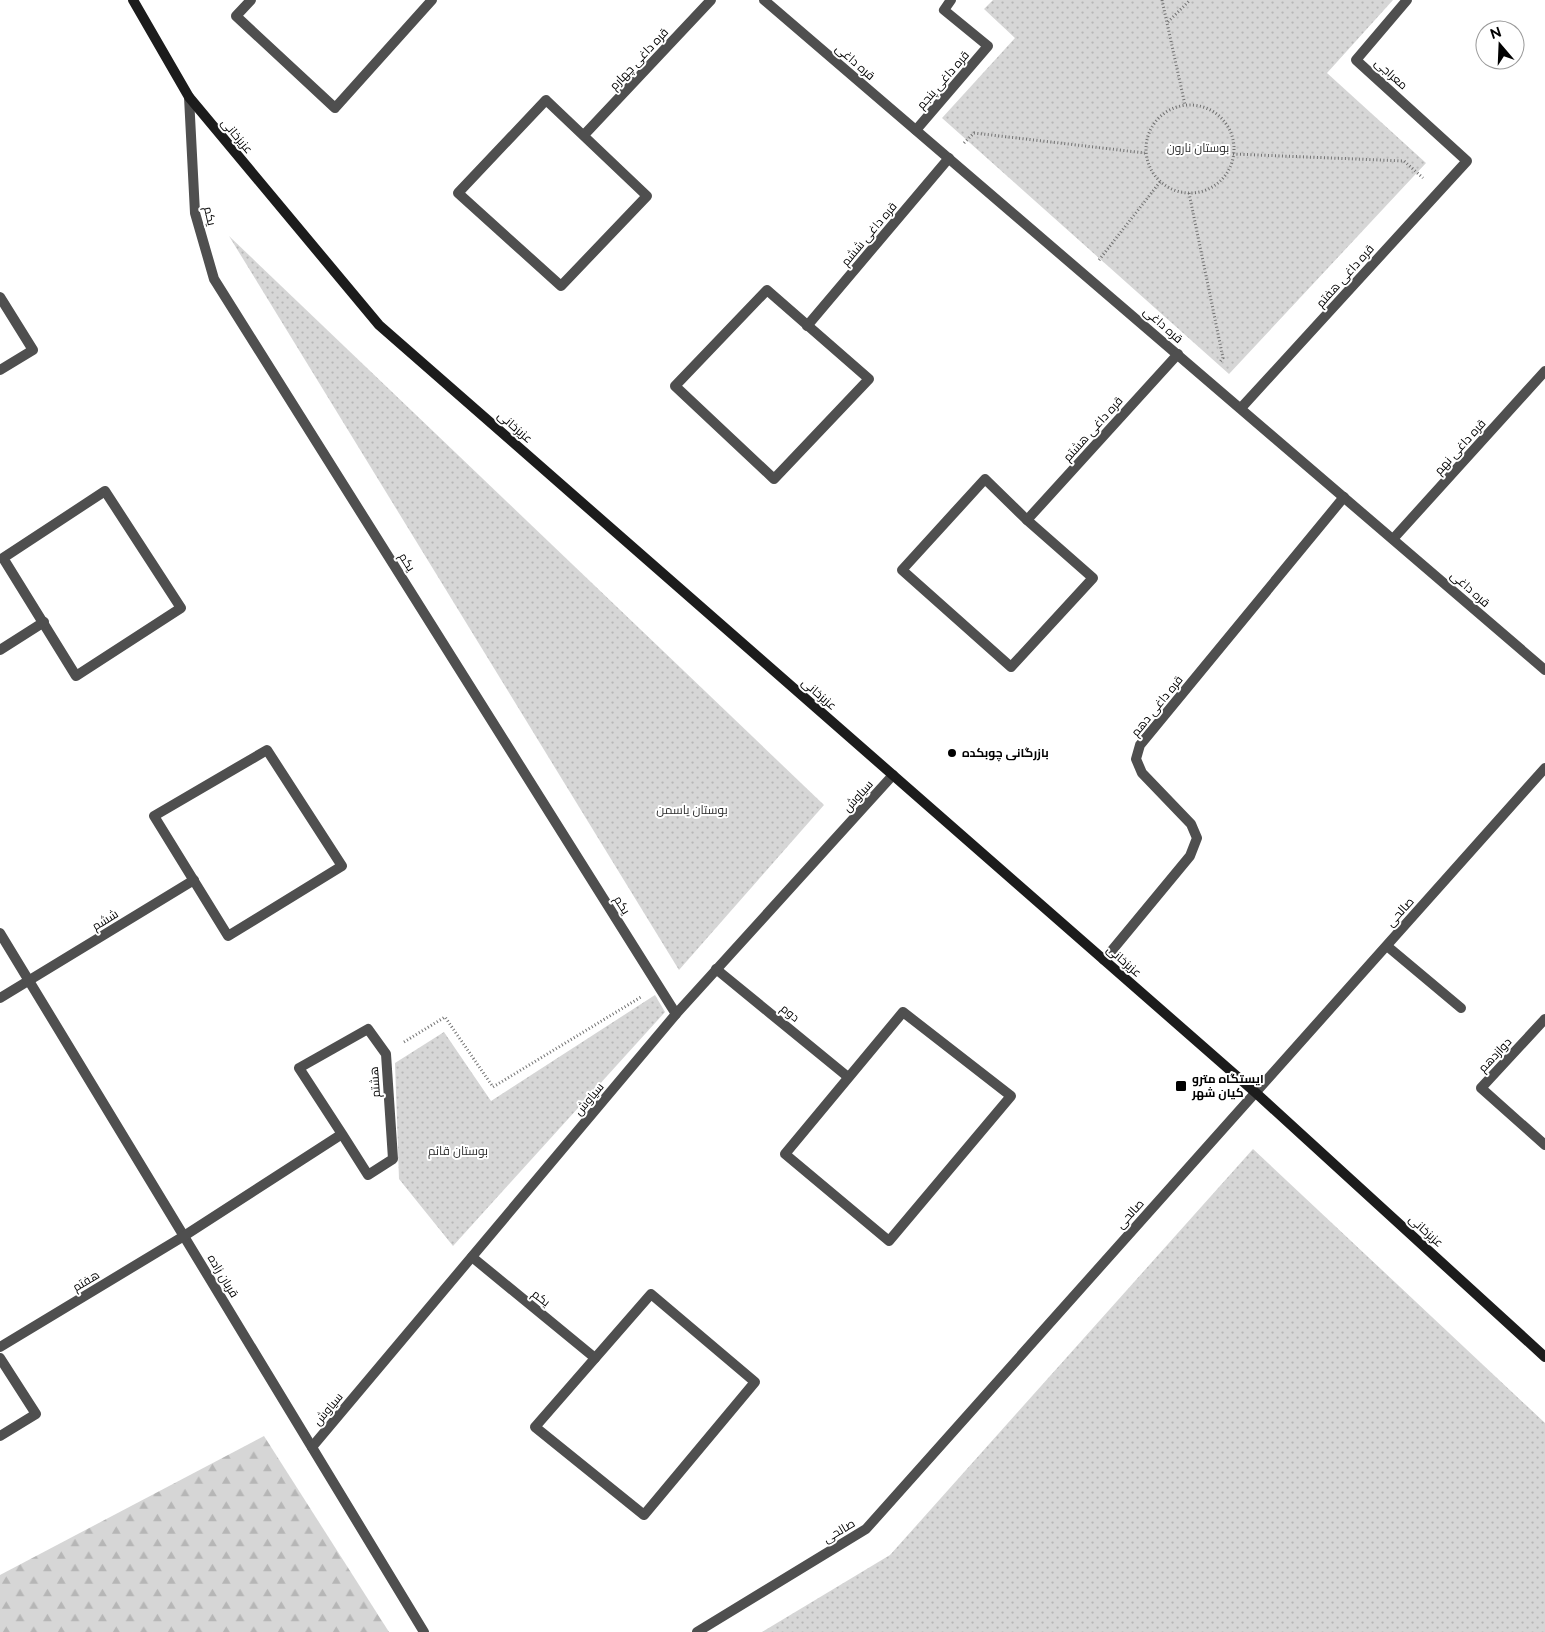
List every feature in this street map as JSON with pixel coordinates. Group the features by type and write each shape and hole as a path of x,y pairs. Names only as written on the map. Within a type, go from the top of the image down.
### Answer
{"main road":[{"name":"عزیزخانی","path":"133,0 189,98 379,325 1256,1092 1545,1357"}],"street":[{"path":"251,0 236,16 334,108 432,0"},
{"name":"قره داغی چهارم","path":"584,135 711,0"},
{"name":"قره داغی","path":"764,0 1545,670"},
{"name":"قره داغی پنجم","path":"916,130 988,46 944,10 951,0"},
{"name":"معراجی","path":"1407,0 1356,60 1467,161"},
{"name":"یکم","path":"189,98 195,213 214,279 676,1014"},
{"path":"546,100 584,135 647,196 560,286 458,194 546,100"},
{"name":"قره داغی ششم","path":"807,326 949,158"},
{"name":"قره داغی هفتم","path":"1241,408 1467,161"},
{"path":"767,290 807,326 868,379 774,479 675,386 767,290"},
{"path":"0,297 33,350 0,370"},
{"name":"قره داغی هشتم","path":"1027,520 1178,354"},
{"name":"قره داغی نهم","path":"1393,539 1545,372"},
{"path":"985,479 1027,520 1093,578 1011,668 902,570 985,479"},
{"path":"105,491 181,608 76,676 44,622 4,558 105,491"},
{"name":"قره داغی دهم","path":"1104,960 1190,856 1197,838 1190,824 1142,773 1136,758 1140,745 1344,497"},
{"path":"0,650 44,622"},
{"path":"267,750 342,866 228,936 194,880 154,816 267,750"},
{"name":"صالحی","path":"697,1632 866,1530 1545,768"},
{"name":"سیاوش","path":"312,1447 676,1014 893,775"},
{"name":"ششم","path":"0,998 194,880"},
{"name":"قربان زاده","path":"0,933 424,1632"},
{"path":"1386,946 1461,1008"},
{"name":"دوم","path":"716,969 848,1077"},
{"path":"903,1012 1011,1096 889,1241 784,1154 848,1077 903,1012"},
{"name":"دوازدهم","path":"1545,1020 1481,1088 1545,1145"},
{"name":"هشتم","path":"368,1029 386,1054 394,1159 368,1175 342,1134 299,1068 368,1029"},
{"path":"184,1236 342,1134"},
{"name":"هفتم","path":"0,1347 184,1236"},
{"name":"یکم","path":"472,1257 595,1358"},
{"path":"651,1294 756,1382 644,1514 535,1427 595,1358 651,1294"},
{"path":"0,1358 36,1414 0,1436"}],"path":[{"path":"1162,0 1185,105"},
{"path":"1167,23 1190,0"},
{"path":"1185,105 1202,106 1218,115 1229,128 1234,146 1232,164 1222,180 1207,190 1189,193 1173,190 1160,182 1150,168 1146,153 1147,136 1155,122 1168,111 1185,105"},
{"path":"949,158 974,133 1146,153"},
{"path":"1233,154 1404,162 1439,192"},
{"path":"1087,276 1160,182"},
{"path":"1189,193 1223,358 1205,378"},
{"path":"386,1054 445,1017 493,1088 659,986"}],"green space":[{"name":"بوستان نارون","path":"993,0 1393,0 1327,73 1426,163 1229,374 942,118 1015,38 984,9"},
{"name":"بوستان یاسمن","path":"229,236 824,805 679,970"},
{"name":"بوستان قائم","path":"655,995 665,1012 453,1246 399,1179 395,1063 444,1032 491,1101"},
{"path":"1253,1149 1545,1423 1545,1632 762,1632 890,1555"},
{"path":"264,1436 389,1632 0,1632 0,1575"}],"place":[{"name":"بازرگانی چوبکده","path":"952,753"},
{"name":"ایستگاه مترو کیان شهر","path":"1181,1086"}]}
